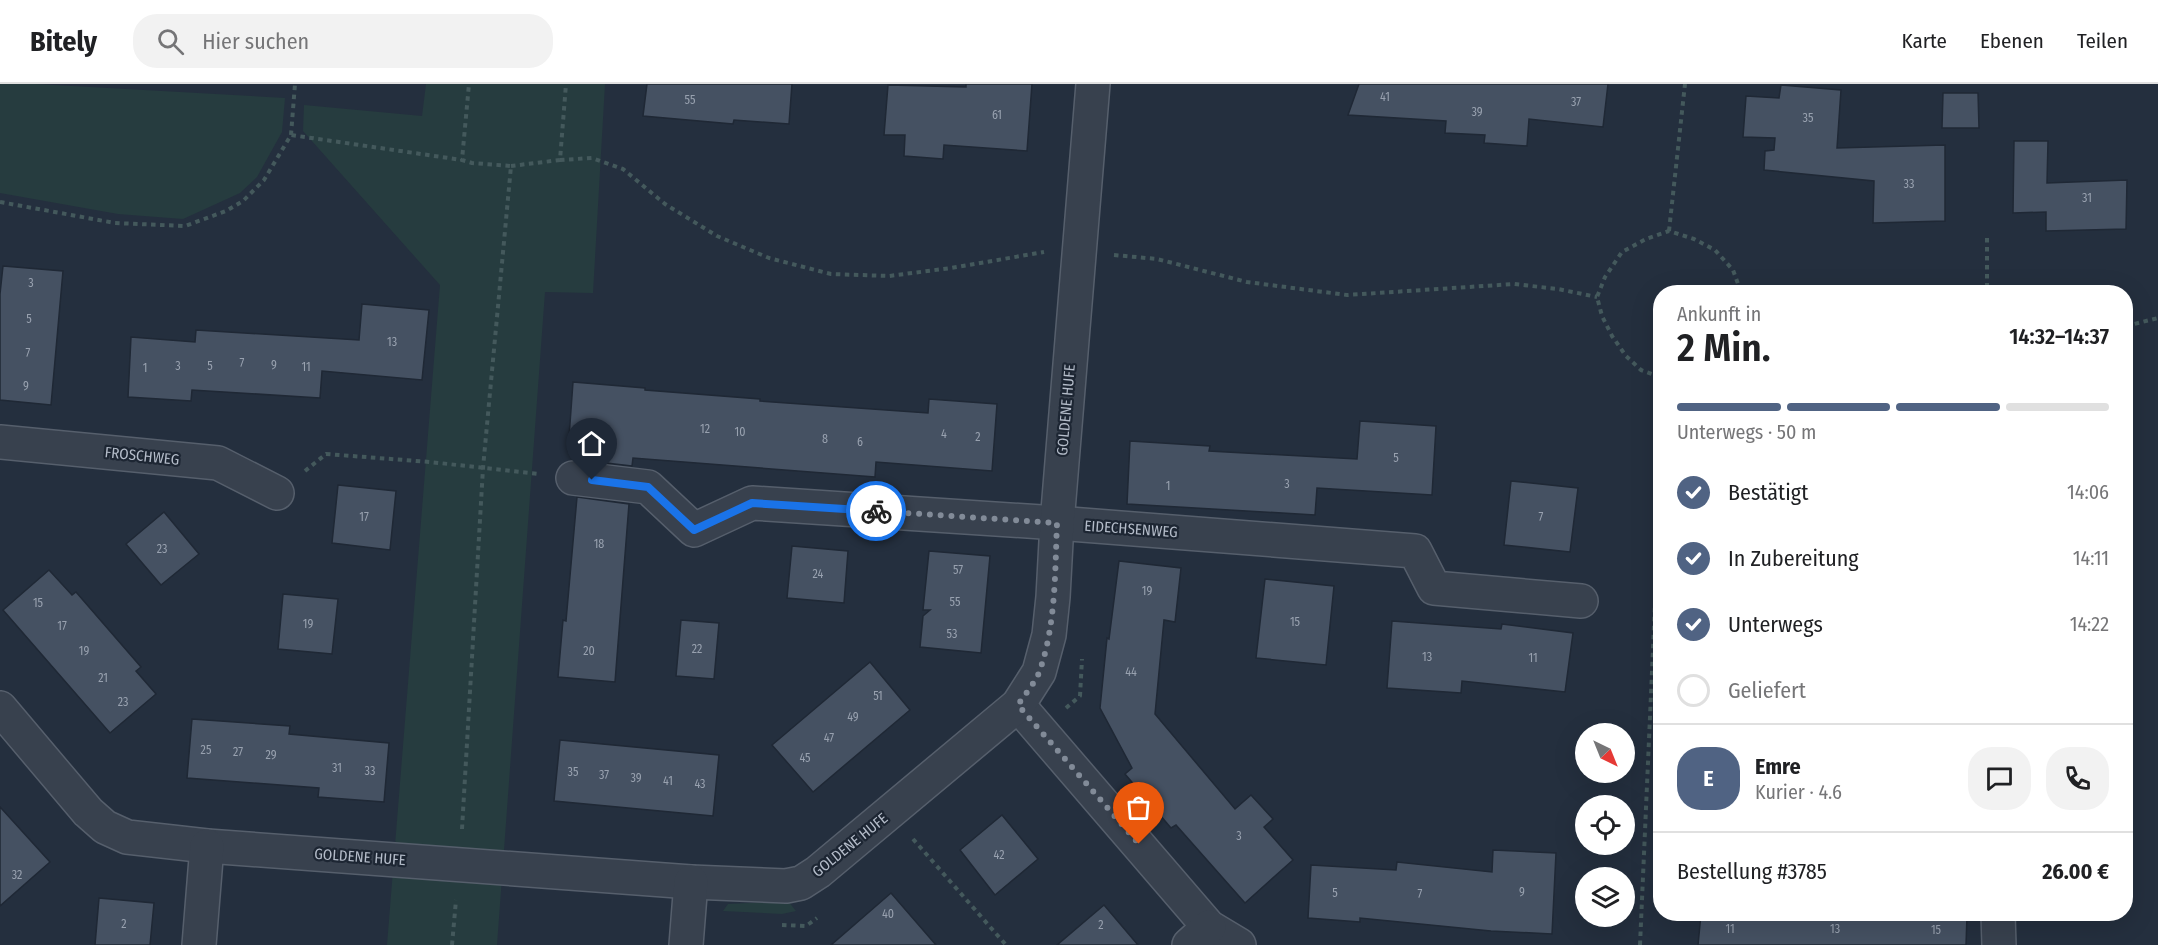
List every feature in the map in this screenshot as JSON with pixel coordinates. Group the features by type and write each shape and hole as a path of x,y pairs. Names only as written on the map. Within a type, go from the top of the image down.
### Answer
{"street":[{"name":"GOLDENE HUFE","path":"0,708 88,812 105,827 128,837 207,846 691,882 786,886 801,883 818,872 1018,705 1039,672 1048,635 1053,597 1093,84"},
{"name":"FROSCHWEG","path":"0,442 218,463 277,493"},
{"name":"EIDECHSENWEG","path":"573,478 648,487 694,530 752,503 1057,523 1415,551 1434,588 1581,601"},
{"path":"1018,705 1041,730 1199,936 1239,945"},
{"path":"199,945 207,846"},
{"path":"686,945 691,882"},
{"path":"1998,921 1999,945"}],"path":[{"path":"0,202 115,222 185,226 226,211 243,201 264,180 291,135 295,84"},
{"path":"462,160 469,84"},
{"path":"291,135 472,163 511,166 560,160 566,84"},
{"path":"1669,231 1685,84"},
{"path":"452,945 483,468 511,166"},
{"path":"1653,374 1641,370 1626,356 1602,316 1597,297 1605,277 1622,252 1646,239 1669,231 1694,239 1715,250 1733,270 1738,285"},
{"path":"1987,238 1987,285"},
{"path":"2133,324 2158,318"},
{"path":"277,493 326,454 430,462 573,478"},
{"path":"1640,945 1653,649"},
{"path":"1041,730 1080,696 1083,651"},
{"path":"903,846 921,831"},
{"path":"912,838 1006,945"},
{"path":"771,924 806,926 824,912"}],"green space":[{"path":"0,84 285,98 282,132 257,177 240,193 183,219 118,214 0,193"},
{"path":"426,84 605,84 593,293 545,292 497,945 387,945 440,285 303,131 304,105 422,116"},
{"path":"788,901 796,911 782,914 723,911 728,904"}],"building":[{"path":"647,84 792,84 789,124 734,120 733,124 643,116"},
{"path":"966,84 1032,84 1027,151 944,145 943,159 904,156 905,135 884,135 888,85 966,87"},
{"path":"1359,84 1608,84 1603,127 1529,119 1527,146 1484,143 1485,135 1445,133 1446,121 1348,115"},
{"path":"1781,85 1841,90 1837,148 1945,145 1945,221 1873,223 1874,181 1764,170 1765,151 1774,150 1775,138 1743,137 1746,96 1779,98"},
{"path":"1943,93 1978,93 1979,128 1942,128"},
{"path":"2014,141 2048,141 2047,183 2127,180 2126,229 2046,231 2046,212 2013,213"},
{"path":"3,266 63,271 51,405 0,400 0,294"},
{"path":"362,304 429,310 422,380 322,371 320,398 192,390 191,401 128,397 131,337 195,342 196,330 359,340"},
{"path":"573,382 760,399 760,401 928,413 929,399 997,404 992,471 876,462 875,477 633,458 632,466 580,460 580,452 568,451"},
{"path":"1360,421 1436,426 1432,495 1317,488 1315,515 1127,504 1130,441 1210,446 1209,451 1357,459"},
{"path":"1511,481 1578,488 1570,552 1504,545"},
{"path":"338,485 396,491 390,550 332,543"},
{"path":"577,497 629,504 615,682 558,677 563,620 566,621"},
{"path":"164,512 199,554 161,585 126,544"},
{"path":"792,546 848,551 844,603 787,598"},
{"path":"929,551 990,556 981,653 920,647 923,616 930,610 923,610"},
{"path":"1119,561 1181,568 1175,622 1164,620 1155,714 1235,809 1251,795 1273,819 1264,827 1293,860 1245,903 1176,825 1171,828 1125,774 1132,768 1100,708 1107,638 1109,639"},
{"path":"49,570 72,595 76,592 141,667 136,671 156,694 110,733 3,610"},
{"path":"1265,579 1334,586 1326,665 1256,658"},
{"path":"283,594 338,599 332,654 278,649"},
{"path":"681,620 719,623 714,679 676,676"},
{"path":"1392,621 1501,629 1502,624 1573,633 1565,692 1462,681 1461,693 1387,688"},
{"path":"870,662 910,710 813,792 772,745"},
{"path":"192,719 290,726 289,734 389,743 384,802 318,797 319,788 187,778"},
{"path":"560,740 719,755 713,816 554,801"},
{"path":"0,807 50,862 0,906"},
{"path":"1002,815 1038,859 995,895 960,850"},
{"path":"1493,850 1556,853 1552,934 1491,931 1360,918 1360,922 1308,918 1311,865 1396,870 1397,862 1492,872"},
{"path":"891,893 936,945 831,945"},
{"path":"99,898 154,903 150,945 95,945"},
{"path":"1104,905 1138,945 1057,945"},
{"path":"1700,921 1967,921 1966,945 1698,945"}],"way so far":[{"path":"876,511 1057,523 1053,597 1048,635 1039,672 1018,705 1139,844"}],"route":[{"path":"592,480 648,487 694,530 752,503 876,511"}]}
